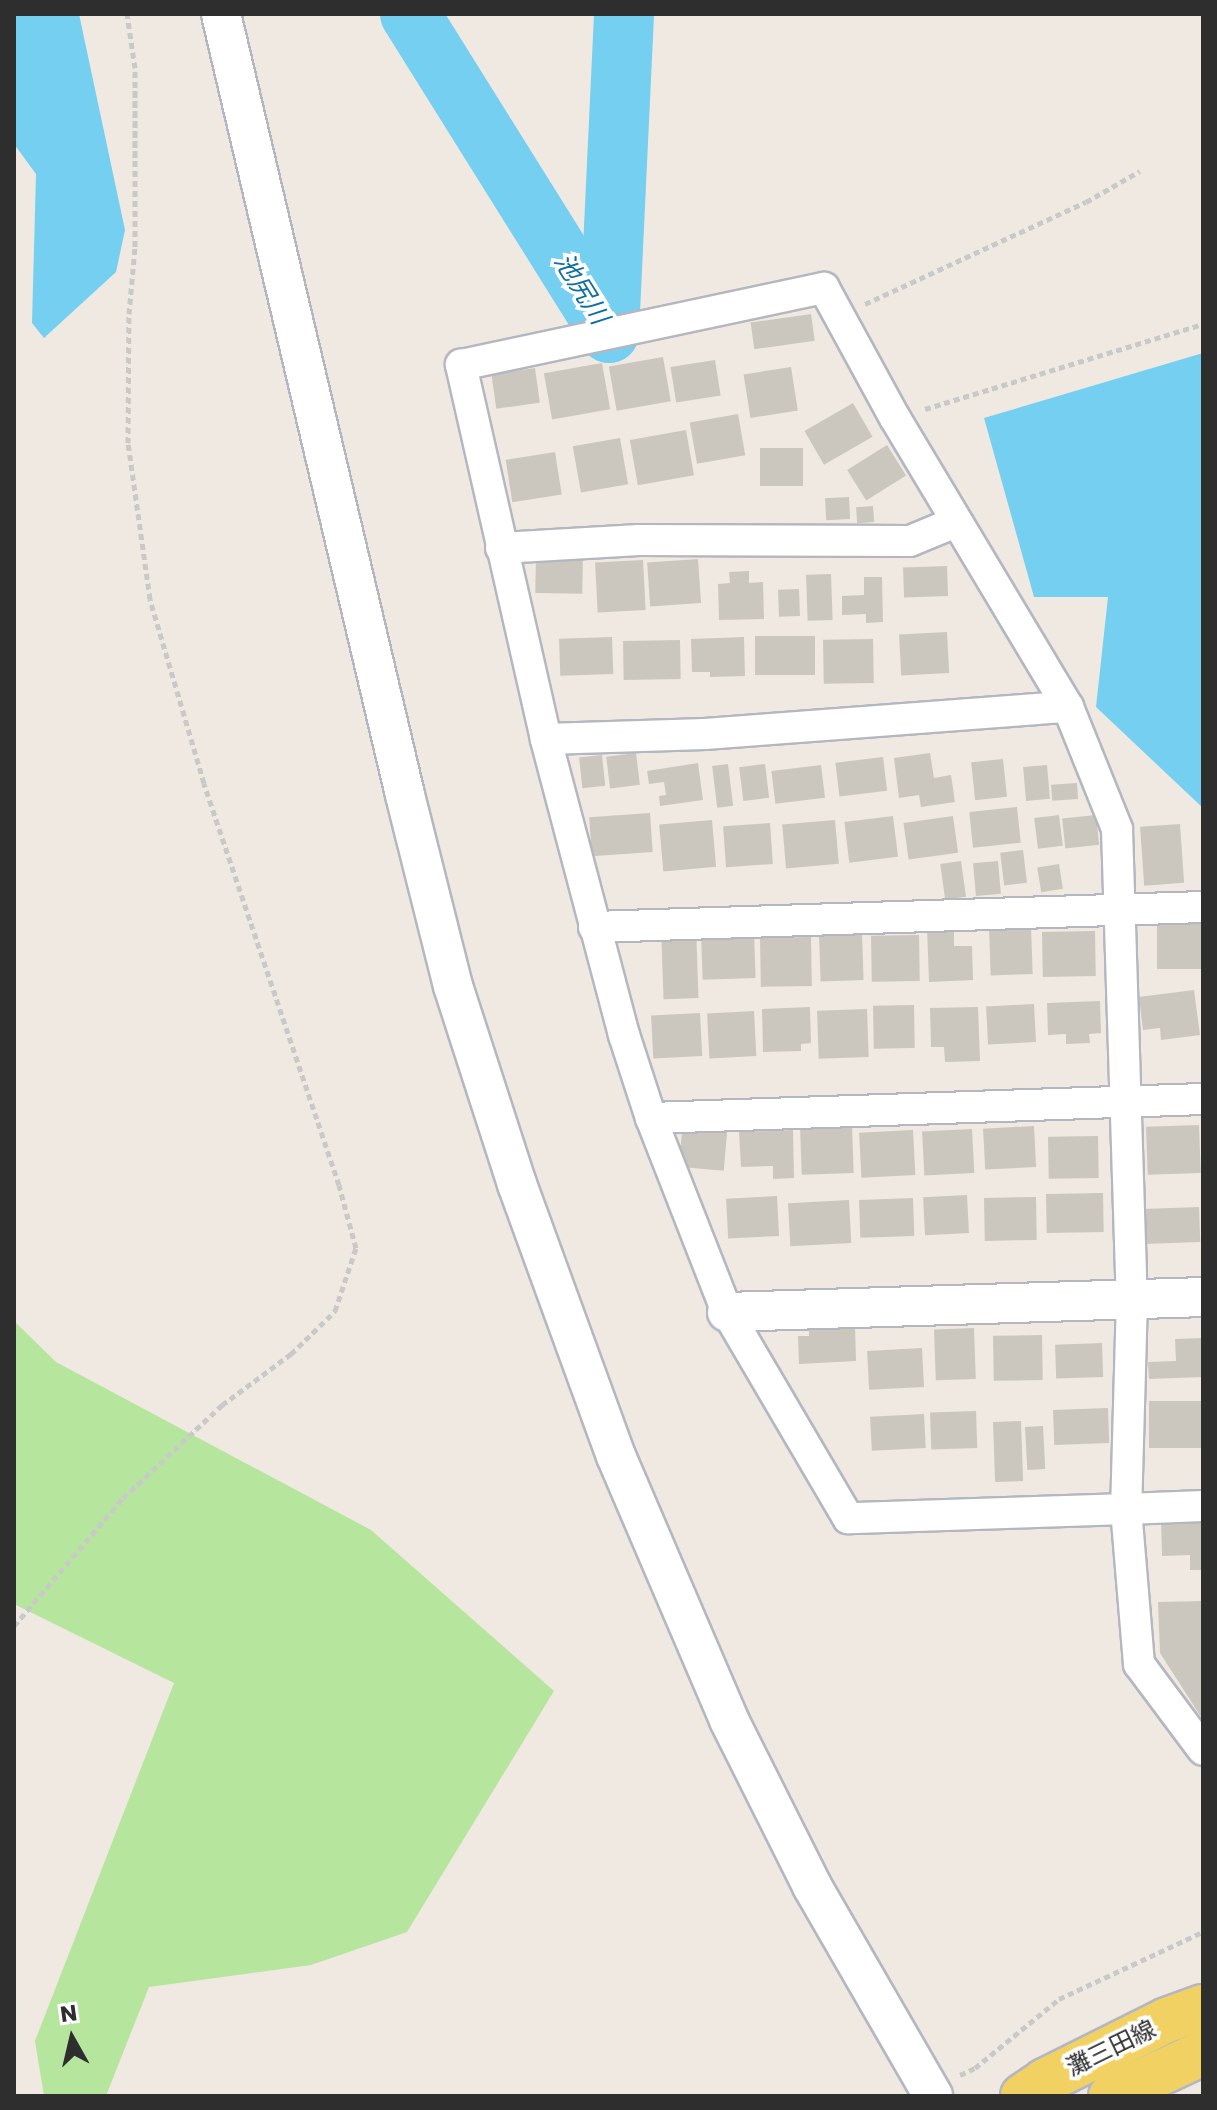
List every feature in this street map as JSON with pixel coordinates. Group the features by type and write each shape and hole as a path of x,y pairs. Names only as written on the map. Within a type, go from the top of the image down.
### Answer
{"main road":[{"name":"灘三田線","path":"1023,2096 1045,2081 1153,2027 1203,2007"},
{"name":"灘三田線","path":"1111,2096 1203,2053"}],"street":[{"path":"221,14 453,986 517,1184 616,1456 729,1720 812,1886 932,2093"},
{"path":"1203,1506 1126,1509 848,1518 727,1312 651,1118 594,927 546,739 461,365 824,288 895,418 1068,707 1117,829 1132,1298 1126,1509 1139,1664 1203,1750"},
{"path":"501,548 639,540 910,541 956,522"},
{"path":"546,739 705,734 1068,707"},
{"path":"594,927 1203,907"},
{"path":"651,1118 1203,1099"},
{"path":"727,1312 1203,1297"}],"path":[{"path":"14,1626 123,1498 222,1405 291,1354 335,1311 356,1248 339,1185 204,783 150,599 128,443 129,314 135,247 135,68 127,14"},
{"path":"839,317 1086,202 1140,171"},
{"path":"895,418 1203,324"},
{"path":"932,2093 975,2068 1059,1999 1203,1932"}],"green space":[{"path":"14,1321 56,1362 371,1530 554,1691 407,1932 311,1965 149,1987 106,2096 44,2096 35,2041 174,1683 14,1604"}],"water":[{"path":"14,14 79,14 125,230 116,272 44,338 32,323 36,174 14,144"},
{"path":"1203,353 1203,808 1096,707 1108,597 1034,597 984,418"}],"building":[{"path":"811,314 815,341 754,349 751,322"},
{"path":"663,357 671,401 617,411 609,367"},
{"path":"715,360 721,396 676,403 671,367"},
{"path":"602,363 610,409 552,420 544,373"},
{"path":"791,367 798,410 750,418 744,375"},
{"path":"535,368 540,403 496,409 491,374"},
{"path":"853,403 872,437 824,465 805,431"},
{"path":"738,414 745,455 697,464 690,423"},
{"path":"686,430 694,475 638,485 630,440"},
{"path":"620,438 628,484 581,493 573,446"},
{"path":"887,445 906,476 866,500 847,470"},
{"path":"760,448 803,448 803,486 760,486"},
{"path":"555,452 562,494 512,502 506,460"},
{"path":"849,497 850,519 826,520 825,498"},
{"path":"873,506 874,522 857,523 856,507"},
{"path":"536,553 583,554 582,594 535,593"},
{"path":"698,559 701,603 650,606 647,563"},
{"path":"643,560 646,610 598,612 595,563"},
{"path":"947,566 948,596 904,598 903,568"},
{"path":"749,571 749,583 763,582 764,619 719,620 718,584 730,583 729,572"},
{"path":"831,574 833,620 808,621 806,575"},
{"path":"864,577 882,577 883,622 866,623 866,614 842,615 842,596 864,595"},
{"path":"799,589 800,616 779,617 778,590"},
{"path":"947,632 949,673 901,675 899,635"},
{"path":"755,636 815,636 815,675 755,675"},
{"path":"612,637 613,674 560,676 559,639"},
{"path":"744,637 745,676 710,677 710,672 692,672 691,639"},
{"path":"873,639 874,683 824,684 823,640"},
{"path":"680,640 681,679 624,680 623,641"},
{"path":"636,753 640,785 610,788 606,757"},
{"path":"930,753 934,778 951,775 955,802 921,807 919,795 899,798 894,758"},
{"path":"602,755 605,786 582,788 579,757"},
{"path":"883,757 887,791 840,797 835,763"},
{"path":"1003,759 1007,797 975,800 971,762"},
{"path":"698,763 703,800 660,806 659,796 666,795 664,782 649,784 647,771"},
{"path":"728,764 733,806 717,808 712,766"},
{"path":"765,764 769,798 743,801 739,767"},
{"path":"821,765 825,798 775,804 771,771"},
{"path":"1047,765 1050,799 1026,801 1023,767"},
{"path":"1077,783 1078,799 1052,801 1051,785"},
{"path":"1017,807 1021,843 973,848 969,812"},
{"path":"650,813 653,852 592,856 589,817"},
{"path":"1059,815 1063,846 1038,849 1034,818"},
{"path":"1096,815 1099,845 1065,848 1062,819"},
{"path":"893,816 898,857 849,863 844,822"},
{"path":"953,816 958,853 909,860 903,823"},
{"path":"712,820 716,867 663,871 659,825"},
{"path":"835,820 839,864 786,868 782,825"},
{"path":"770,823 773,864 726,867 723,826"},
{"path":"1180,824 1184,883 1144,886 1140,827"},
{"path":"1023,850 1027,883 1004,886 1000,853"},
{"path":"961,861 966,897 945,900 940,864"},
{"path":"998,861 1001,894 976,896 973,863"},
{"path":"1059,864 1063,889 1041,892 1037,867"},
{"path":"1157,917 1203,917 1203,969 1157,969"},
{"path":"696,926 699,998 664,999 661,927"},
{"path":"1031,926 1033,974 991,975 989,927"},
{"path":"954,927 954,946 972,946 973,980 929,982 927,928"},
{"path":"1095,931 1096,976 1043,977 1042,932"},
{"path":"754,932 756,978 703,980 701,934"},
{"path":"862,934 864,980 821,981 819,936"},
{"path":"919,935 920,981 872,982 871,936"},
{"path":"811,937 812,986 761,987 760,938"},
{"path":"1194,990 1200,1035 1161,1040 1160,1028 1143,1030 1139,997"},
{"path":"1100,1001 1101,1033 1089,1034 1090,1043 1066,1044 1066,1034 1048,1035 1047,1003"},
{"path":"1034,1004 1036,1042 988,1044 986,1007"},
{"path":"914,1005 915,1048 874,1049 873,1006"},
{"path":"810,1007 811,1043 801,1044 801,1051 763,1052 762,1009"},
{"path":"978,1007 980,1061 945,1062 944,1047 931,1047 930,1008"},
{"path":"867,1009 869,1057 819,1059 817,1011"},
{"path":"754,1011 756,1056 709,1058 707,1013"},
{"path":"700,1013 702,1056 653,1059 651,1016"},
{"path":"683,1120 728,1124 724,1171 679,1167"},
{"path":"852,1125 854,1173 802,1175 800,1127"},
{"path":"1199,1125 1201,1173 1148,1175 1146,1127"},
{"path":"1034,1126 1036,1167 985,1170 983,1129"},
{"path":"972,1129 974,1173 924,1176 922,1132"},
{"path":"793,1130 794,1178 773,1179 773,1166 741,1167 739,1132"},
{"path":"913,1130 915,1175 861,1178 859,1133"},
{"path":"1098,1136 1099,1178 1049,1179 1048,1137"},
{"path":"1103,1193 1104,1232 1047,1233 1046,1194"},
{"path":"967,1195 969,1233 925,1235 923,1197"},
{"path":"777,1196 779,1236 728,1239 726,1199"},
{"path":"1036,1197 1037,1240 985,1241 984,1198"},
{"path":"913,1198 914,1236 860,1238 859,1200"},
{"path":"849,1200 851,1243 790,1246 788,1203"},
{"path":"1199,1207 1200,1242 1144,1244 1143,1209"},
{"path":"855,1324 856,1361 799,1364 798,1336 809,1336 809,1325"},
{"path":"974,1328 976,1379 936,1380 934,1329"},
{"path":"1042,1335 1043,1380 994,1381 993,1336"},
{"path":"1203,1338 1203,1377 1149,1379 1148,1362 1176,1361 1175,1339"},
{"path":"1102,1343 1103,1377 1056,1379 1055,1345"},
{"path":"922,1348 924,1387 869,1390 867,1351"},
{"path":"1149,1401 1203,1401 1203,1448 1149,1448"},
{"path":"1108,1408 1109,1443 1054,1445 1053,1410"},
{"path":"976,1411 977,1448 931,1450 930,1413"},
{"path":"924,1414 926,1448 872,1451 870,1417"},
{"path":"1021,1421 1023,1481 995,1482 993,1422"},
{"path":"1043,1426 1045,1469 1027,1470 1025,1427"},
{"path":"1203,1518 1203,1570 1190,1570 1190,1555 1162,1556 1161,1519"},
{"path":"1203,1601 1203,1720 1160,1653 1158,1602"}],"waterway":[{"name":"池尻川","path":"410,14 609,333 624,14"}]}
